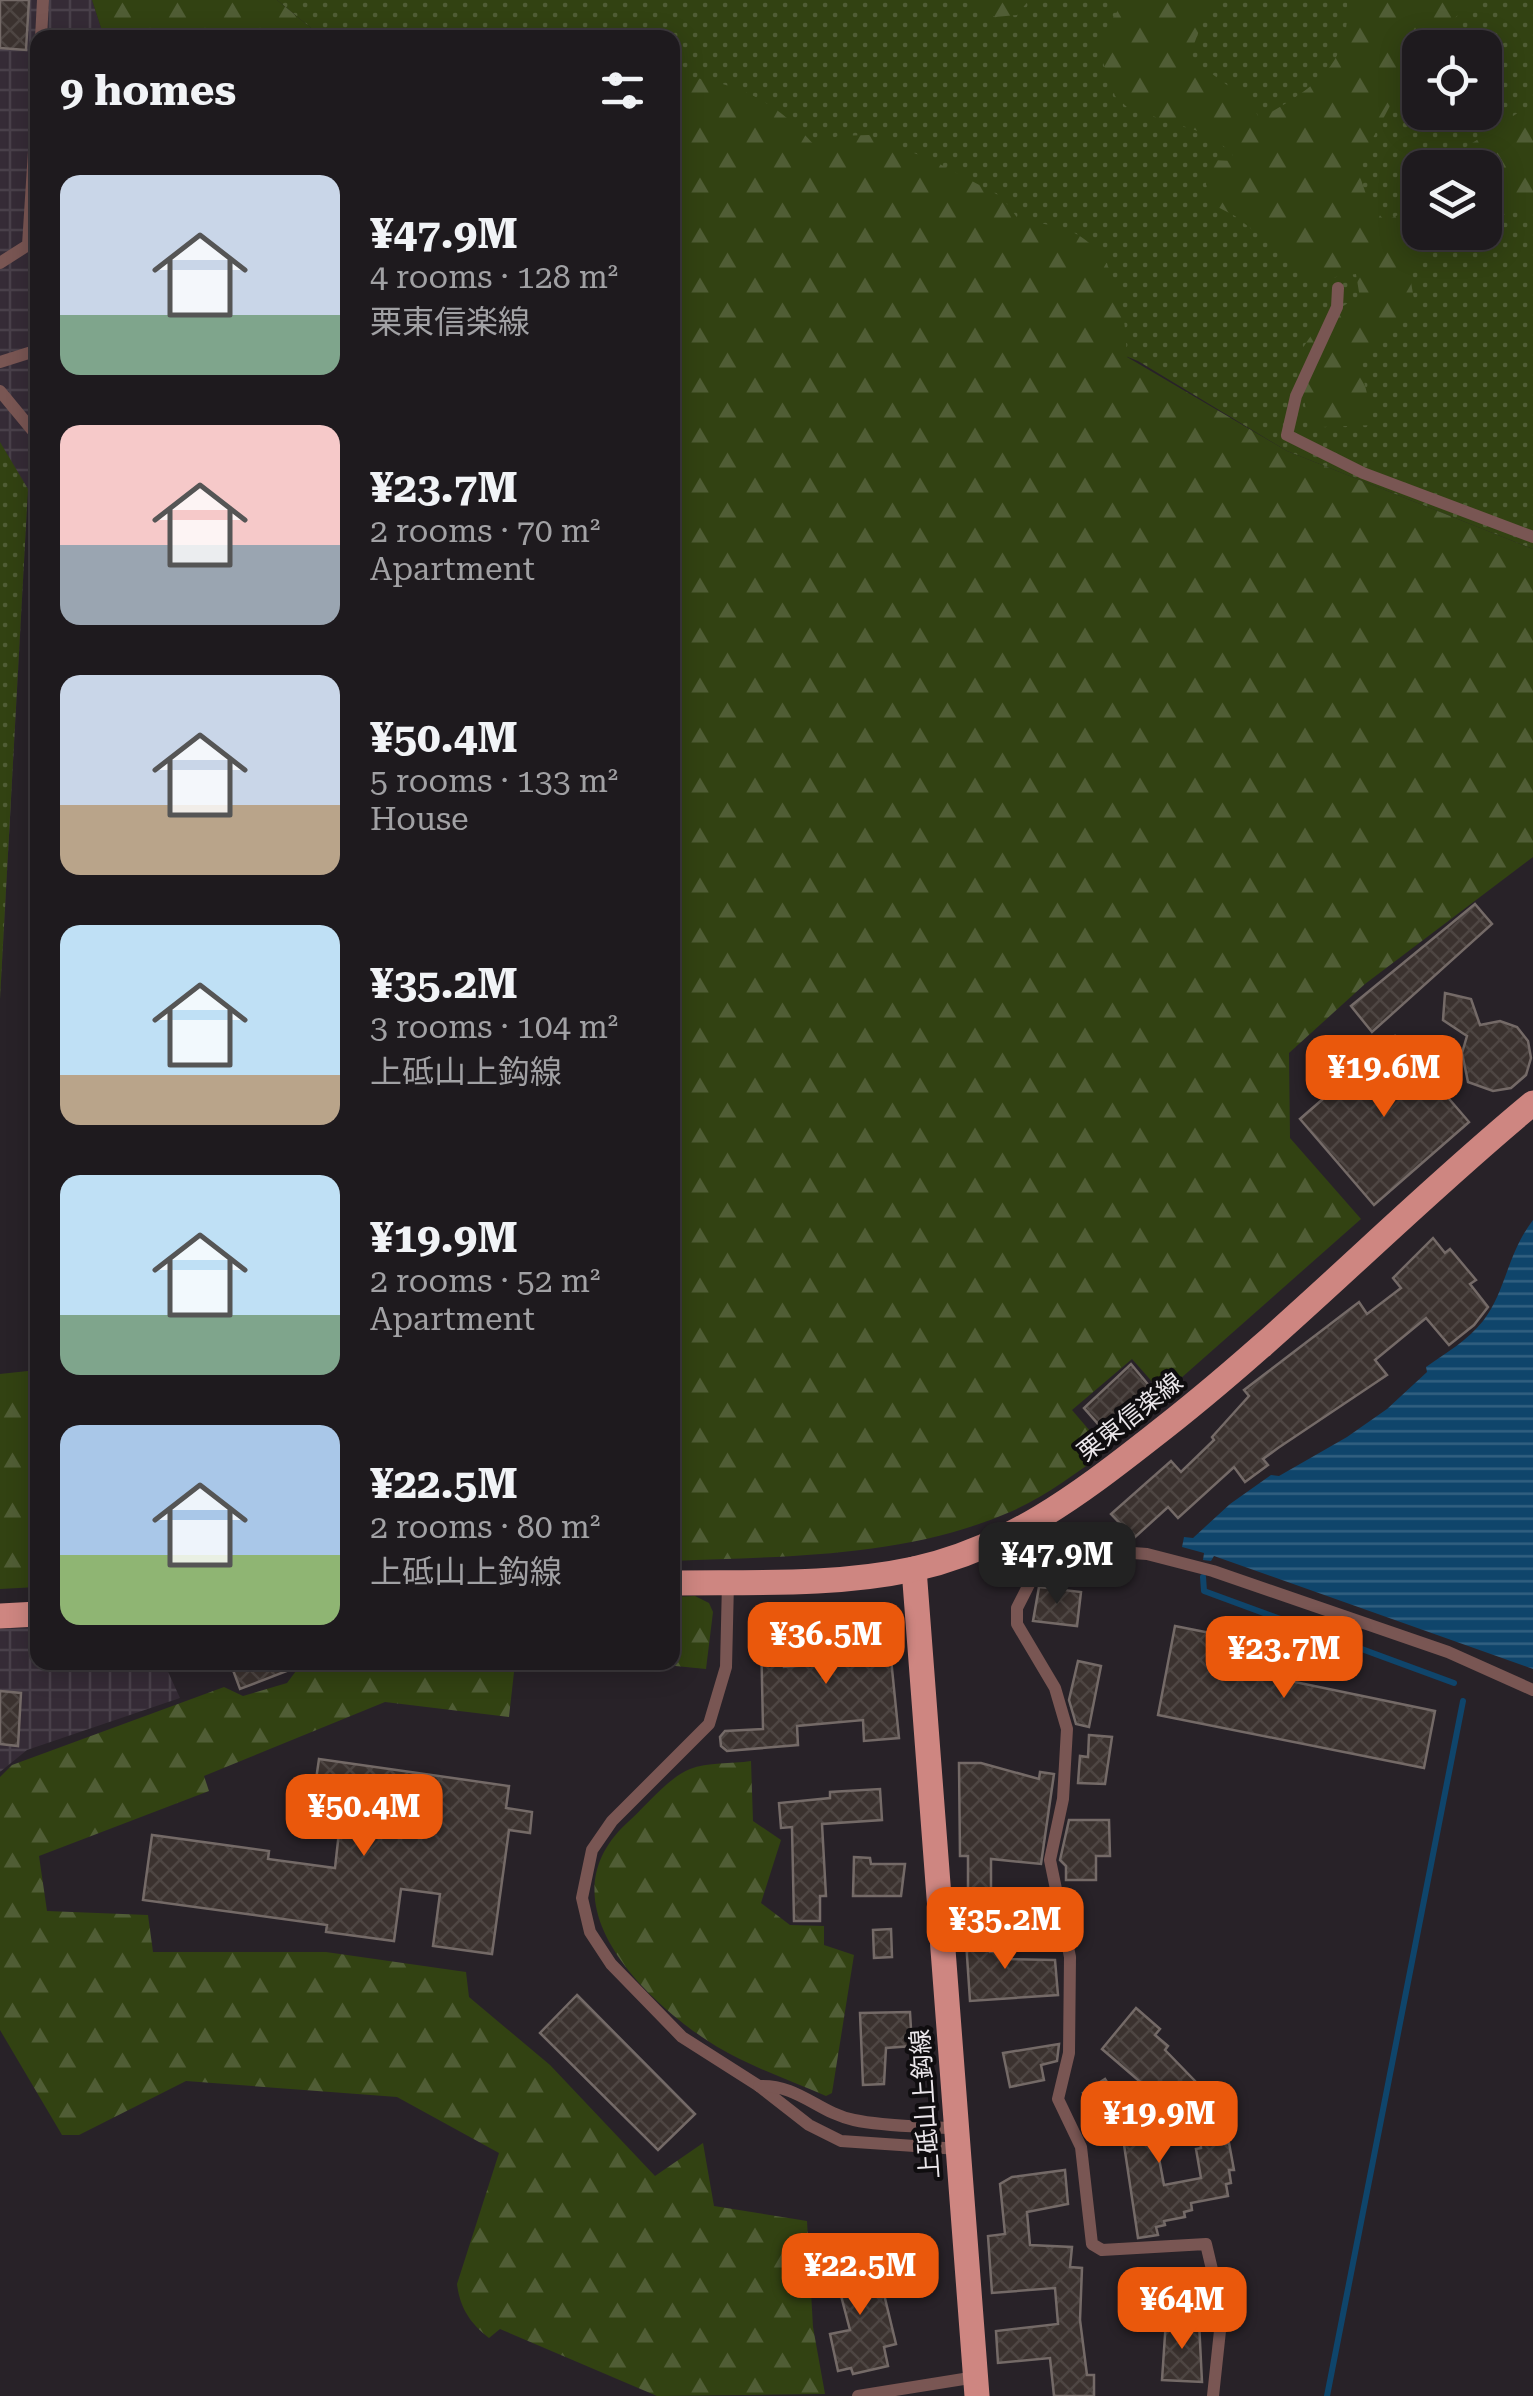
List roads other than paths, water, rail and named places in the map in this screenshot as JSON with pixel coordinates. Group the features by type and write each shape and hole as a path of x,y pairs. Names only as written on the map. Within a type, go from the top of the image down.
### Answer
{"main road":[{"name":"栗東信楽線","path":"680,1583 847,1579 914,1569 1025,1530 1209,1394 1533,1104"},
{"name":"上砥山上鈎線","path":"914,1569 976,2386"},
{"path":"0,1616 30,1614"}],"street":[{"path":"1025,1530 1048,1547"}],"lane":[{"path":"41,30 43,0"},
{"path":"0,263 28,245 30,214"},
{"path":"1338,288 1337,307 1296,396 1287,435 1364,472 1533,537"},
{"path":"0,362 30,353"},
{"path":"0,391 30,428"},
{"path":"1213,2396 1222,2312 1206,2244 1102,2250 1092,2244 1080,2147 1058,2099 1069,2052 1070,1958 1050,1860 1063,1799 1067,1729 1055,1688 1017,1624 1017,1608 1048,1547 1147,1554 1213,1570 1448,1652 1533,1690"},
{"path":"728,1582 726,1667 709,1724 612,1821 592,1850 582,1898 590,1932 611,1964 682,2037 760,2086 783,2109 842,2141 958,2139"},
{"path":"760,2086 776,2085 802,2094 856,2121 958,2139"},
{"path":"858,2396 976,2386"}],"water":[{"path":"1533,1220 1533,1669 1214,1556 1211,1561 1203,1560 1204,1553 1182,1547 1184,1537 1193,1538 1230,1504 1271,1475 1279,1476 1387,1409 1427,1372 1426,1367 1471,1334 1491,1309 1517,1246"}],"waterway":[{"path":"1203,1577 1204,1591 1454,1683"},
{"path":"1327,2396 1463,1701"}]}
